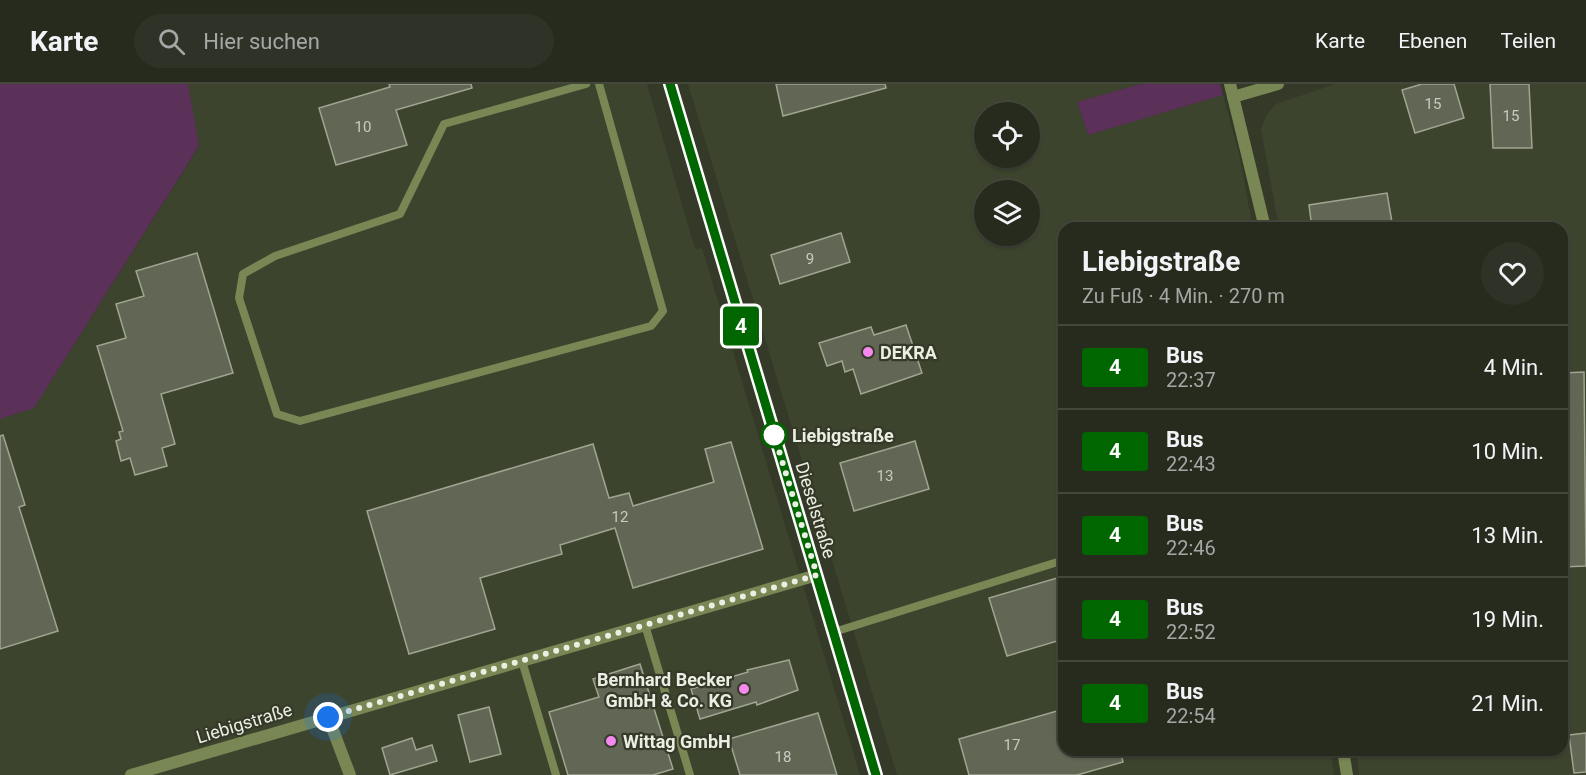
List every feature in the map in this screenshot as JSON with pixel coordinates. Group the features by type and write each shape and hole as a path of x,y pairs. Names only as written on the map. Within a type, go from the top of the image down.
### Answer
{"street":[{"name":"Dieselstraße","path":"670,84 876,775"},
{"path":"1230,84 1264,222"},
{"path":"1233,97 1278,84"},
{"name":"Liebigstraße","path":"131,775 817,575"},
{"path":"328,717 350,775"},
{"path":"1344,756 1347,775"}],"lane":[{"path":"586,84 444,124 400,214 275,256 243,273 239,297 277,414 300,421 651,326 663,311 599,84"},
{"path":"834,632 1058,562"},
{"path":"645,625 690,775"},
{"path":"522,661 556,775"}],"shaded area":[{"path":"0,84 188,84 199,146 34,408 0,419"},
{"path":"188,84 647,84 695,249 702,248 860,775 0,775 0,419 34,408 199,147"},
{"path":"688,84 1141,84 1077,102 1088,135 1223,95 1239,154 1252,222 1058,222 1058,756 1332,756 1334,775 897,775"},
{"path":"1141,84 1220,84 1223,95 1088,135 1077,102"},
{"path":"1335,84 1586,84 1586,775 1359,775 1357,756 1568,756 1568,222 1278,222 1261,129 1267,114 1276,104"}],"building":[{"path":"389,84 471,84 472,88 396,110 407,145 336,165 319,108 390,87"},
{"path":"776,84 885,84 886,88 783,116"},
{"path":"1422,84 1454,84 1464,118 1415,133 1402,90"},
{"path":"1490,84 1529,84 1532,148 1493,148"},
{"path":"1387,193 1392,222 1311,222 1309,205"},
{"path":"841,233 850,262 780,284 771,255"},
{"path":"197,253 233,373 161,394 175,444 162,448 167,466 135,475 130,458 121,461 116,441 121,439 119,432 123,431 97,346 126,338 116,304 144,296 136,271"},
{"name":"DEKRA","path":"906,325 922,373 861,394 853,369 845,372 842,361 827,366 819,343 871,327 874,335"},
{"path":"1584,372 1586,566 1568,567 1568,373"},
{"path":"3,435 25,505 19,507 58,631 0,649 0,436"},
{"path":"915,441 929,489 854,511 840,463"},
{"path":"731,442 763,549 633,588 615,528 560,545 562,554 480,578 495,629 409,654 367,511 593,444 609,498 629,493 633,506 714,482 705,449"},
{"path":"1058,578 1058,641 1007,656 989,598"},
{"name":"Bernhard Becker GmbH & Co. KG","path":"789,660 798,690 757,705 756,702 700,719 691,689 748,672 747,670"},
{"name":"Wittag GmbH","path":"640,664 673,769 653,775 568,775 549,712 599,697 593,679"},
{"path":"489,707 501,754 470,762 458,715"},
{"path":"1058,711 1058,756 1122,756 1123,762 1077,775 969,775 959,739"},
{"path":"818,713 837,775 740,775 729,739"},
{"path":"1586,733 1586,772 1574,773 1569,735"},
{"path":"412,738 416,750 432,745 437,761 390,775 382,748"}],"bus line":[{"name":"4","path":"670,84 876,775"}],"place":[{"name":"DEKRA","path":"868,352"},
{"name":"Liebigstraße","path":"774,435"},
{"name":"Bernhard Becker GmbH & Co. KG","path":"744,689"},
{"name":"Wittag GmbH","path":"611,741"}],"route":[{"path":"328,717 817,575 772,428 774,435"}]}
